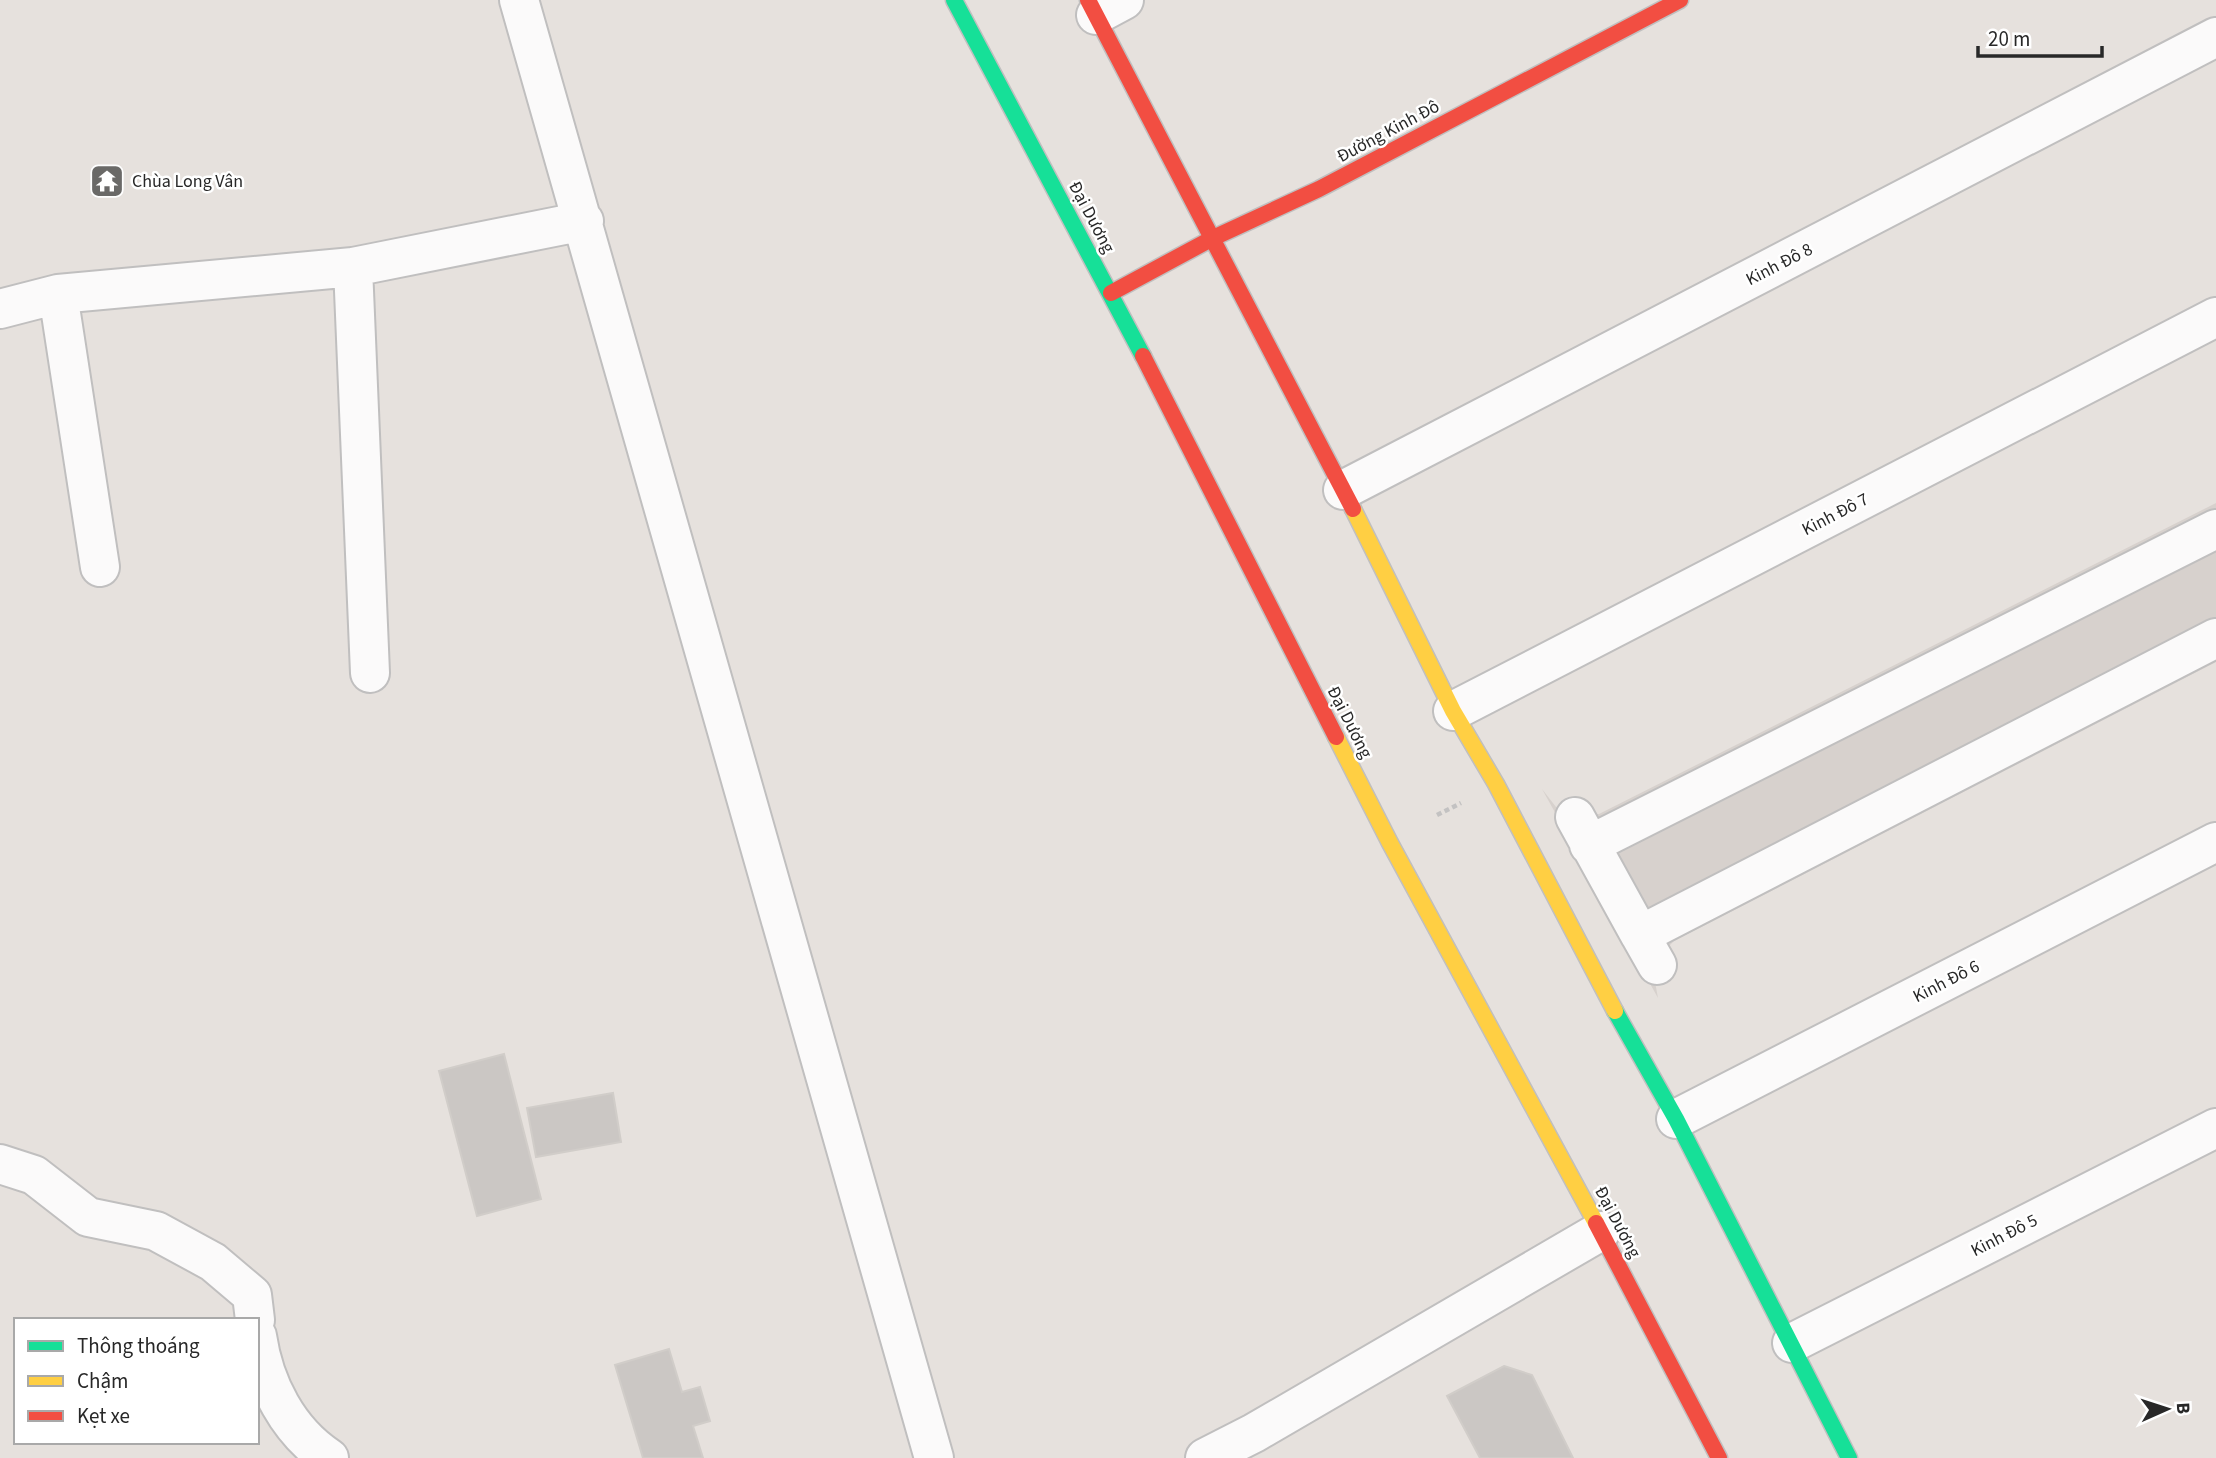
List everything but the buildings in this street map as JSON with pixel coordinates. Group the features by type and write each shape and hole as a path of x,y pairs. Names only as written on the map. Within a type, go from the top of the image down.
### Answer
{"street":[{"path":"519,0 934,1458"},
{"name":"Đại Dương","path":"954,0 1111,293 1390,843 1601,1231 1719,1458"},
{"name":"Đường Kinh Đô","path":"1111,293 1213,238 1319,189 1681,0"},
{"path":"1103,5 1213,238 1453,710 1496,784 1612,1006 1676,1119 1849,1458"},
{"name":"Kinh Đô 8","path":"1343,490 2216,37"},
{"path":"0,309 58,294 353,267 584,221"},
{"path":"353,267 370,673"},
{"path":"58,294 100,567"},
{"name":"Kinh Đô 7","path":"1453,710 2216,317"},
{"path":"2216,529 1582,831 1649,950 2216,638"},
{"name":"Kinh Đô 6","path":"1676,1119 2216,842"},
{"name":"Kinh Đô 5","path":"1792,1343 2216,1128"},
{"path":"0,1164 34,1175 88,1217 156,1231 213,1262 252,1295 255,1318"},
{"path":"1205,1458 1257,1446 1601,1231"},
{"path":"259,1343 272,1392 310,1445 329,1458"}],"path":[{"path":"1437,816 1470,798"}],"shaded area":[{"path":"2216,503 2216,662 1674,941 1662,953 1655,982 1658,998 1542,789 1556,807 1575,817 1599,814"}],"traffic: fast":[{"path":"954,0 1143,356"},
{"path":"1615,1011 1676,1119 1849,1458"}],"traffic: slow":[{"path":"1353,509 1453,711 1496,784 1615,1011"},
{"path":"1336,737 1390,843 1596,1223"}],"traffic: jam":[{"path":"1088,0 1353,509"},
{"path":"1111,293 1213,238 1319,189 1680,0"},
{"path":"1143,356 1336,737"},
{"path":"1596,1223 1719,1458"}],"place":[{"name":"Chùa Long Vân","path":"107,181"}]}
